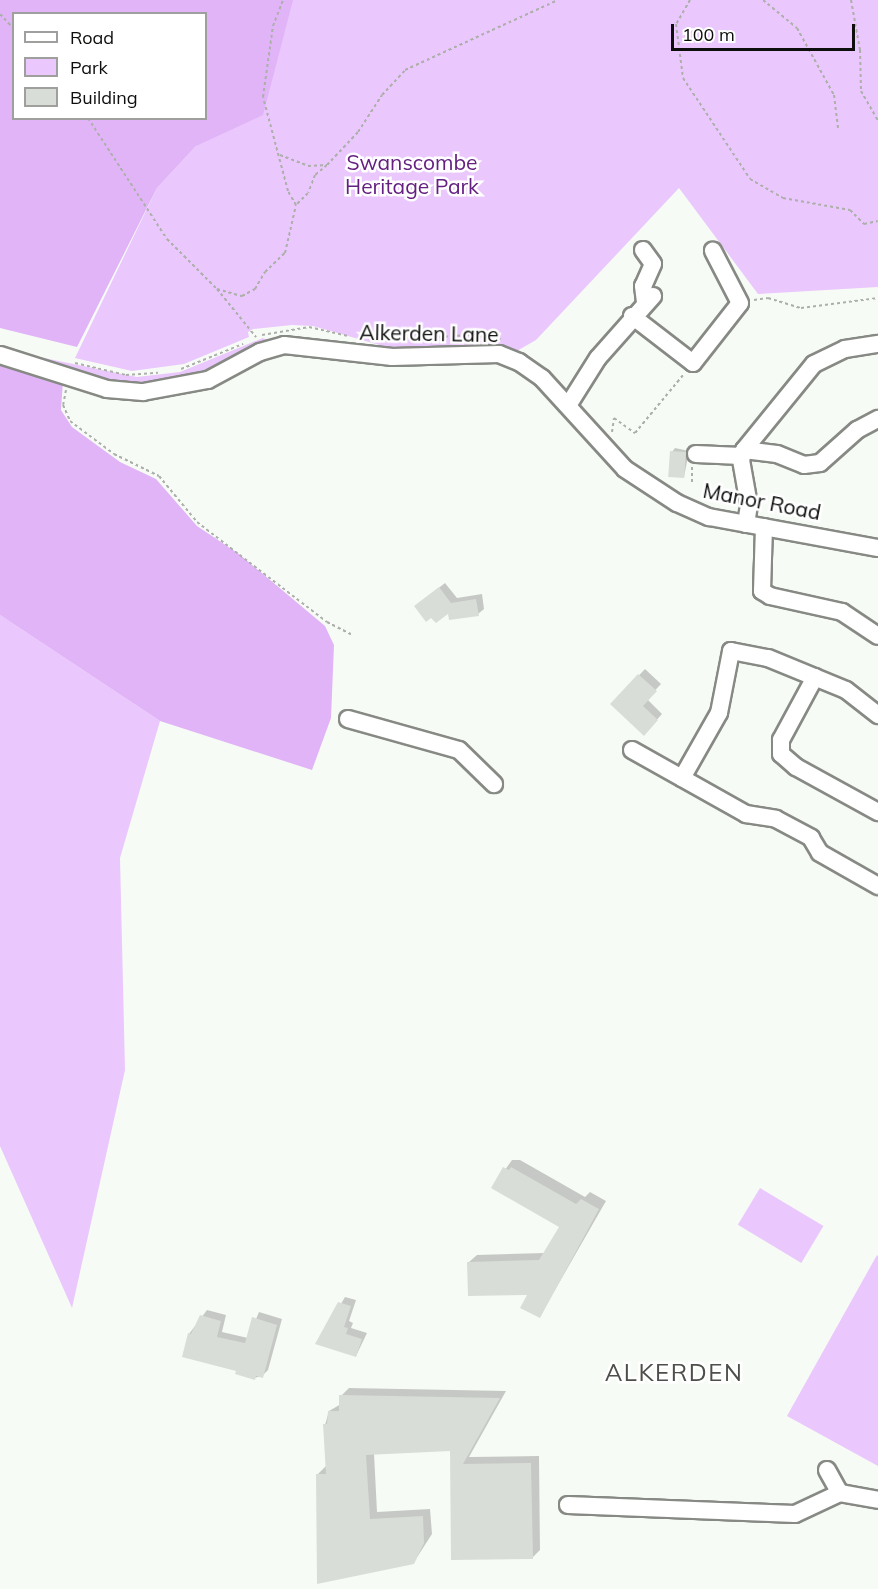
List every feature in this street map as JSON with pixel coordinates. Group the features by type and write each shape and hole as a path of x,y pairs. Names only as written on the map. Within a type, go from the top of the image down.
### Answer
{"street":[{"path":"569,404 598,358 649,299 643,286 653,264 643,250"},
{"path":"632,316 693,363 740,303 713,251"},
{"path":"746,524 749,505 742,453 814,364 845,349 878,344"},
{"name":"Alkerden Lane","path":"0,355 107,389 143,393 208,380 266,349 284,345 392,357 487,353 526,366 569,404"},
{"name":"Manor Road","path":"569,404 610,455 648,487 706,517 878,548"},
{"path":"696,454 777,454 804,465 820,463 857,430 878,419"},
{"path":"764,527 762,591 770,596 842,612 878,636"},
{"path":"682,778 719,713 731,651 768,658 815,677 850,693 878,714"},
{"path":"815,677 782,740 781,754 796,767 878,812"},
{"path":"348,719 459,750 494,784"},
{"path":"632,750 746,814 776,819 811,838 820,853 878,886"},
{"path":"827,1470 840,1493"},
{"path":"568,1505 795,1514 840,1493 878,1500"}],"path":[{"path":"283,0 273,26 262,97 288,190 296,205"},
{"path":"217,289 242,296 255,289 266,272 284,256 296,205 308,193 314,176 358,132 381,96 405,70 558,0"},
{"path":"690,0 676,24 683,78 750,179 783,198 850,210 864,224 878,221"},
{"path":"763,0 797,28 834,96 838,128"},
{"path":"851,0 860,50 861,91 878,120"},
{"path":"0,14 12,27"},
{"path":"89,120 167,239 217,289 256,338"},
{"path":"280,155 308,166 327,165"},
{"path":"740,303 768,298 801,308 878,298"},
{"path":"612,436 614,418 635,433 693,363"},
{"path":"70,376 63,405 70,421 114,454 159,476 197,522 327,622 351,634"}],"green space":[{"name":"Swanscombe Heritage Park","path":"250,0 878,0 878,287 758,294 679,188 536,340 515,352 453,346 397,350 313,326 292,325 253,329 248,332 249,337 184,364 132,371 0,341 75,358 157,188 196,146"},
{"path":"263,338 270,341 215,371 165,385 99,380 0,349 137,377 180,372"},
{"path":"0,615 160,721 120,858 125,1070 72,1308 0,1146"},
{"path":"760,1188 823,1226 801,1263 738,1225"},
{"path":"878,1256 878,1466 787,1416"}],"shaded area":[{"path":"0,0 293,0 263,115 196,146 157,188 77,347 0,328"},
{"path":"0,362 63,381 61,410 72,427 120,462 156,479 197,526 239,554 325,626 334,645 331,718 312,770 160,721 0,615"}],"building":[{"path":"670,451 686,452 684,478 668,477"},
{"path":"439,587 451,603 476,599 479,616 449,620 448,614 436,623 431,618 426,622 414,606"},
{"path":"638,674 657,691 643,706 658,720 644,736 610,704"},
{"path":"503,1167 509,1170 511,1167 576,1204 581,1199 599,1209 540,1318 520,1308 527,1295 468,1296 467,1262 539,1260 559,1227 491,1188"},
{"path":"338,1302 351,1306 344,1327 348,1328 346,1334 362,1339 356,1357 315,1344"},
{"path":"200,1315 221,1321 217,1337 245,1343 252,1317 277,1325 263,1378 256,1376 255,1380 235,1374 236,1371 182,1357 188,1333 191,1334"},
{"path":"339,1395 500,1398 463,1464 531,1463 533,1559 451,1560 450,1451 366,1455 370,1519 423,1516 424,1543 414,1564 317,1584 316,1474 326,1474 323,1424 327,1424 328,1411 339,1411"}],"district":[{"name":"ALKERDEN","path":"674,1373"}]}
